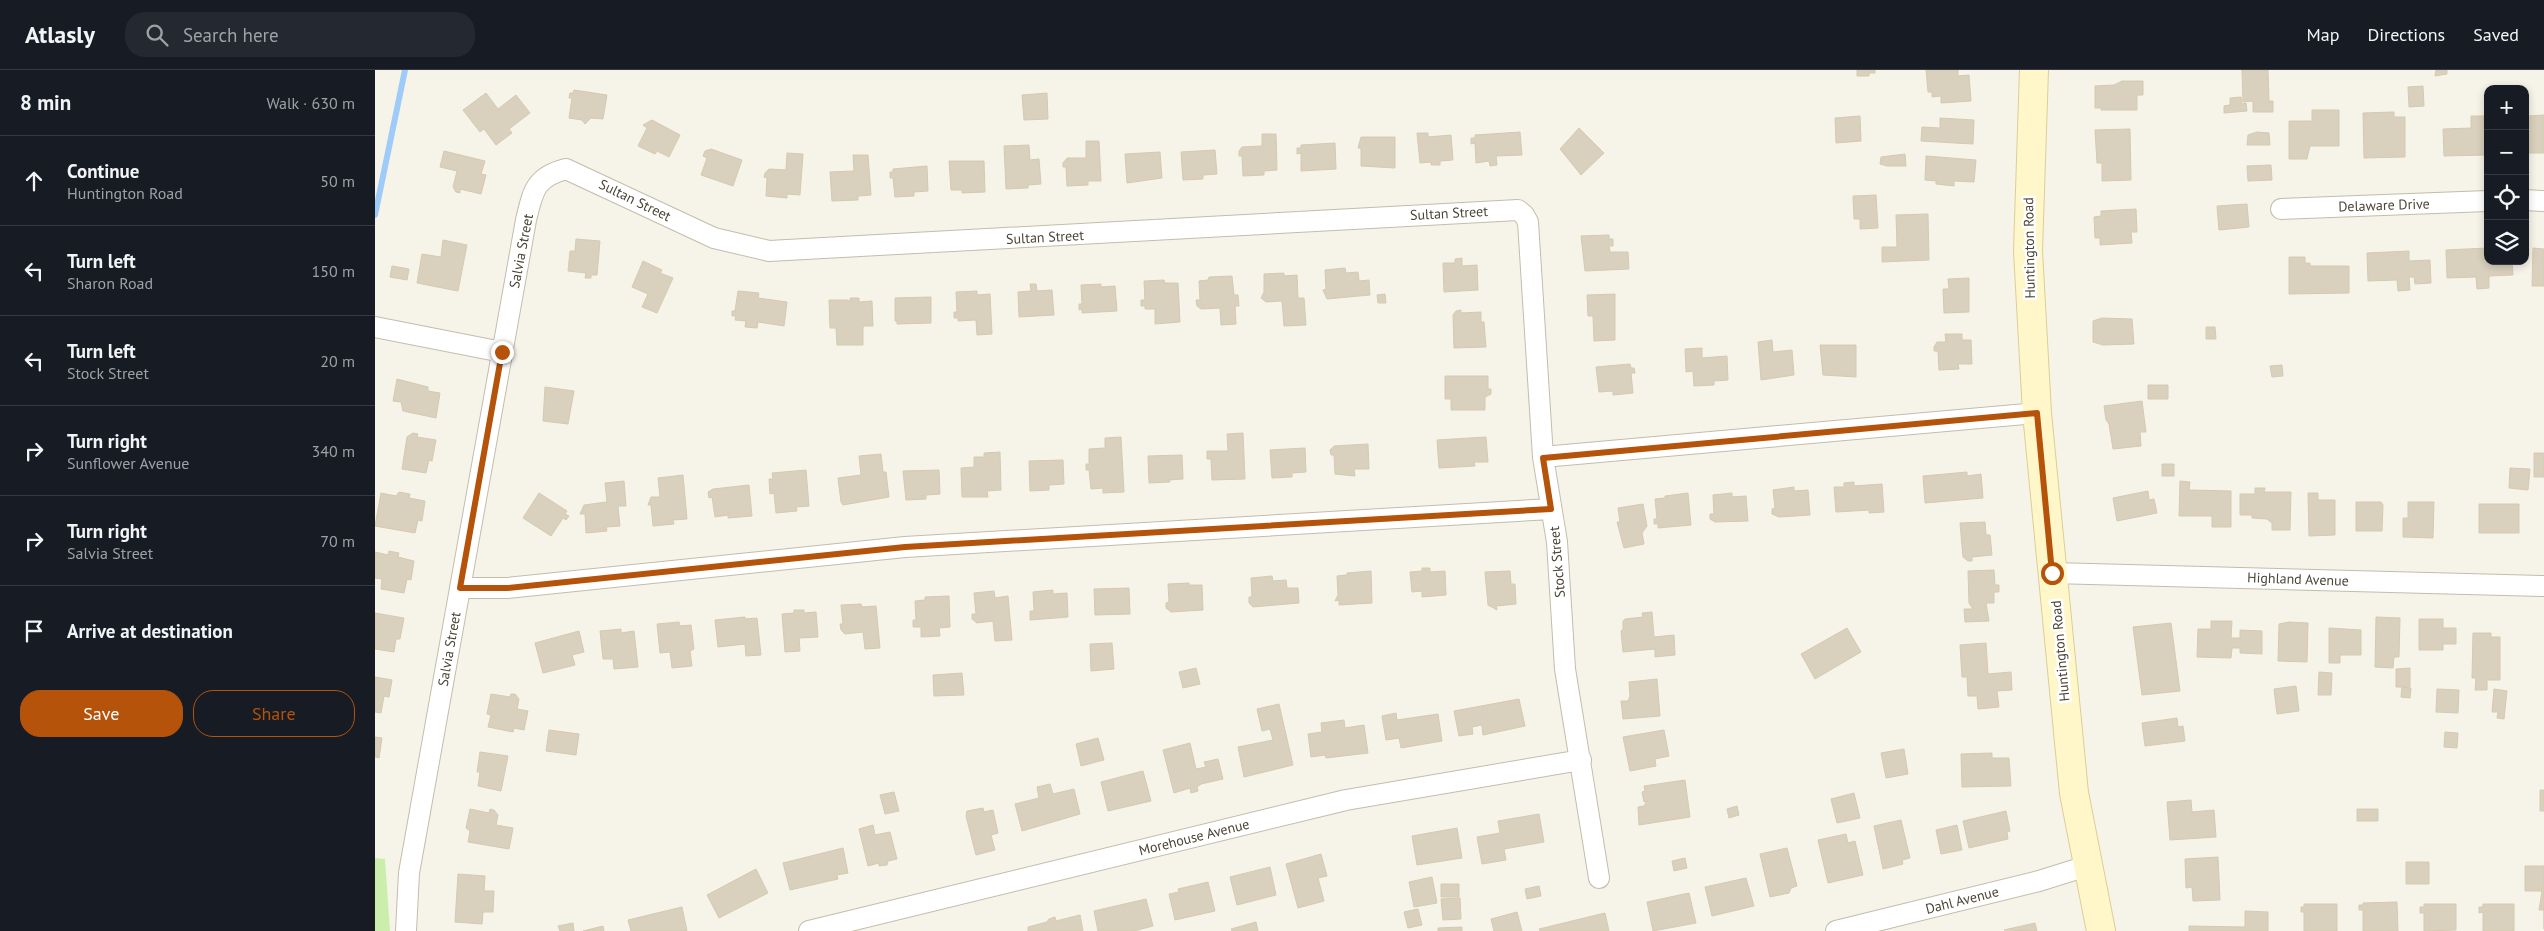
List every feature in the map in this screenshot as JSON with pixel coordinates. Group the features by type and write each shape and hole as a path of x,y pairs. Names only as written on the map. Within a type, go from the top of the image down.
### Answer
{"main road":[{"name":"Huntington Road","path":"2034,70 2028,251 2037,413 2073,785 2087,866 2101,931"}],"street":[{"name":"Salvia Street","path":"406,931 409,872 531,198 539,181 551,173 566,169 579,174"},
{"name":"Sultan Street","path":"579,174 714,238 754,249 777,252 1507,210 1518,210 1524,215"},
{"path":"2529,200 2544,201"},
{"name":"Delaware Drive","path":"2281,208 2484,201"},
{"name":"Stock Street","path":"1524,215 1528,222 1543,458 1557,542 1565,669 1599,878"},
{"path":"375,327 502,352"},
{"path":"1543,458 2037,413"},
{"path":"460,588 507,588 905,547 1551,509"},
{"name":"Highland Avenue","path":"2052,573 2544,586"},
{"name":"Morehouse Avenue","path":"809,931 1346,800 1581,760"},
{"name":"Dahl Avenue","path":"1836,931 2039,881 2087,866"}],"green space":[{"path":"375,858 385,859 390,931 375,931"}],"building":[{"path":"1857,70 1875,70 1875,73 1869,73 1869,76 1857,76"},
{"path":"1926,70 1958,70 1958,76 1969,75 1971,101 1941,103 1941,96 1932,97 1932,92 1928,92"},
{"path":"2242,70 2268,70 2269,101 2273,101 2273,112 2253,112 2253,101 2243,102"},
{"path":"2436,70 2447,70 2447,74 2435,76"},
{"path":"2122,81 2143,81 2143,95 2137,95 2137,110 2101,110 2101,108 2095,108 2095,86 2114,85"},
{"path":"2423,86 2424,106 2409,107 2408,87"},
{"path":"574,90 607,95 603,119 591,118 585,124 582,120 569,118 572,98 569,98 570,93 573,93"},
{"path":"486,93 498,109 516,95 530,113 509,129 512,133 496,145 484,129 480,132 463,110"},
{"path":"1047,93 1048,119 1024,120 1022,95"},
{"path":"2241,97 2242,104 2246,103 2247,111 2224,113 2224,106 2230,105 2230,98"},
{"path":"2312,110 2339,110 2339,146 2310,146 2307,159 2289,159 2289,121 2312,121"},
{"path":"2394,112 2394,117 2405,117 2405,157 2364,158 2363,113"},
{"path":"2544,115 2544,153 2529,153 2529,116"},
{"path":"1860,116 1861,141 1836,143 1835,118"},
{"path":"2471,116 2484,116 2484,155 2444,156 2443,129 2471,128"},
{"path":"1940,118 1974,120 1973,144 1921,141 1922,127 1940,128"},
{"path":"652,120 680,135 669,157 657,151 655,154 638,146 647,128 643,125"},
{"path":"1579,128 1604,153 1581,175 1560,149"},
{"path":"2130,129 2131,180 2102,181 2102,163 2097,163 2095,130"},
{"path":"1520,132 1522,155 1496,156 1497,165 1490,166 1489,161 1476,163 1475,143 1471,144 1471,138 1475,138 1475,135"},
{"path":"2257,132 2269,133 2270,145 2247,145 2248,135"},
{"path":"1417,133 1428,133 1428,137 1451,135 1453,160 1440,161 1440,165 1431,165 1431,162 1420,163"},
{"path":"1262,134 1276,134 1277,170 1264,171 1264,175 1243,176 1242,156 1239,156 1239,151 1242,147 1262,146"},
{"path":"1361,137 1395,137 1395,168 1361,166 1361,148 1358,148"},
{"path":"1086,141 1099,141 1101,181 1088,181 1088,185 1067,186 1066,167 1063,167 1063,163 1067,158 1086,158"},
{"path":"1335,143 1336,169 1301,171 1301,153 1297,154 1297,148 1301,148 1301,145"},
{"path":"1029,145 1030,160 1039,159 1041,184 1028,185 1028,188 1006,189 1004,146"},
{"path":"711,149 742,160 733,186 701,175 707,158 703,156 705,151"},
{"path":"1215,150 1217,174 1203,175 1203,179 1183,180 1181,152"},
{"path":"444,151 485,161 481,174 486,175 481,194 460,189 460,193 456,192 453,187 457,171 440,167"},
{"path":"1160,152 1162,178 1127,183 1125,154"},
{"path":"787,153 803,154 800,195 787,194 787,198 766,196 767,178 764,177 765,173 769,169 786,170"},
{"path":"1905,154 1906,166 1880,164 1881,157"},
{"path":"853,155 868,155 871,195 858,196 858,200 832,201 830,172 854,171"},
{"path":"1926,156 1976,160 1974,182 1954,181 1954,186 1936,184 1936,181 1925,180"},
{"path":"949,161 984,161 985,192 962,193 962,190 951,190"},
{"path":"2271,165 2272,180 2248,181 2247,166"},
{"path":"927,166 928,191 914,192 914,196 895,197 893,178 890,178 890,172 893,172 893,169"},
{"path":"1876,195 1878,228 1860,229 1860,219 1854,219 1853,196"},
{"path":"2247,204 2249,227 2219,230 2217,206"},
{"path":"2136,209 2137,232 2131,232 2132,243 2100,245 2100,238 2095,238 2094,217 2101,216 2101,211"},
{"path":"1928,214 1929,260 1882,262 1882,247 1897,247 1896,215"},
{"path":"1609,235 1609,239 1613,239 1613,246 1609,246 1610,252 1628,252 1629,269 1585,271 1581,236"},
{"path":"576,239 600,241 597,275 591,275 591,278 585,278 586,273 568,271 570,251 575,251"},
{"path":"443,240 467,245 458,291 417,283 422,254 441,257"},
{"path":"2484,248 2484,265 2512,265 2513,275 2489,276 2489,288 2477,289 2476,277 2447,278 2446,250"},
{"path":"2533,248 2544,249 2544,286 2532,286"},
{"path":"2409,251 2409,261 2430,260 2431,283 2415,284 2414,277 2409,277 2410,290 2398,291 2397,280 2368,281 2367,253"},
{"path":"2289,257 2305,257 2305,263 2310,263 2310,266 2349,266 2349,293 2289,294"},
{"path":"1462,258 1462,266 1477,265 1478,290 1444,292 1443,263 1455,263 1455,259"},
{"path":"643,261 662,270 660,273 673,278 657,313 642,307 648,294 632,287"},
{"path":"392,266 409,269 407,280 390,277"},
{"path":"1345,268 1346,273 1358,272 1359,281 1369,280 1370,295 1327,299 1323,290 1326,289 1325,270"},
{"path":"1284,273 1284,276 1297,275 1298,298 1304,298 1306,325 1284,326 1282,301 1266,302 1261,298 1264,292 1264,274"},
{"path":"1232,276 1234,295 1238,295 1239,306 1235,306 1236,324 1221,325 1220,308 1201,309 1197,306 1196,300 1200,300 1199,281 1208,280 1209,277"},
{"path":"1969,278 1969,312 1944,313 1943,289 1949,289 1948,279"},
{"path":"1164,280 1165,283 1178,283 1180,322 1155,324 1155,309 1145,309 1145,306 1141,306 1141,300 1145,300 1144,281"},
{"path":"1030,284 1036,284 1037,291 1052,290 1054,315 1019,317 1018,292 1031,291"},
{"path":"1101,284 1101,287 1115,286 1117,311 1082,313 1082,309 1079,310 1079,304 1082,304 1081,285"},
{"path":"738,291 759,293 758,298 787,302 784,326 758,322 757,328 745,327 746,321 735,320 736,316 732,316 732,311 735,311"},
{"path":"977,291 977,295 990,294 992,334 977,335 976,320 958,321 958,318 954,318 954,312 957,312 956,292"},
{"path":"1385,294 1386,303 1378,303 1377,295"},
{"path":"1615,294 1615,340 1594,341 1593,316 1588,316 1587,295"},
{"path":"931,297 931,323 897,324 897,321 895,321 895,298"},
{"path":"850,298 859,298 859,302 872,301 873,326 863,326 863,345 837,345 836,328 830,328 829,300 848,300 850,302"},
{"path":"1461,310 1461,313 1481,312 1481,322 1484,322 1486,347 1454,348 1453,315 1456,311"},
{"path":"2102,318 2132,319 2134,344 2103,345 2093,342 2093,321"},
{"path":"2206,327 2215,327 2216,339 2206,339"},
{"path":"1945,334 1962,334 1962,340 1971,340 1972,364 1958,364 1959,369 1939,370 1938,351 1934,351 1934,347 1937,342 1946,342"},
{"path":"1772,340 1773,352 1792,350 1794,375 1761,380 1758,342"},
{"path":"1820,345 1856,345 1856,377 1823,375"},
{"path":"1702,348 1702,358 1727,356 1728,380 1714,381 1714,385 1694,386 1693,371 1686,372 1685,349"},
{"path":"1630,364 1631,368 1634,368 1635,373 1631,373 1633,393 1613,395 1613,391 1599,392 1596,367"},
{"path":"2282,365 2283,376 2272,377 2270,366"},
{"path":"1445,376 1488,376 1488,389 1491,389 1491,394 1485,397 1485,410 1451,410 1451,399 1445,399"},
{"path":"397,379 428,387 428,391 440,393 436,418 403,411 401,402 393,401"},
{"path":"2148,385 2168,385 2168,399 2148,399"},
{"path":"545,387 574,391 568,424 543,421"},
{"path":"2142,401 2146,432 2140,432 2141,446 2113,449 2104,406"},
{"path":"413,433 418,434 417,437 436,440 432,461 429,460 426,473 402,469 407,437"},
{"path":"1243,433 1245,479 1212,480 1211,459 1207,459 1207,451 1228,451 1227,434"},
{"path":"1121,437 1124,492 1103,493 1103,488 1091,489 1089,470 1086,470 1086,464 1089,464 1089,449 1105,448 1105,438"},
{"path":"1486,437 1488,462 1474,462 1475,466 1439,468 1437,440"},
{"path":"1368,444 1369,469 1354,469 1355,476 1335,474 1334,455 1331,455 1330,450 1334,446"},
{"path":"1305,448 1306,472 1292,473 1292,477 1272,478 1270,450"},
{"path":"1000,452 1001,490 987,491 988,497 962,497 961,468 974,467 974,457 984,457 984,453"},
{"path":"2534,453 2544,453 2544,477 2534,477"},
{"path":"881,454 883,472 886,472 889,497 843,505 838,478 861,475 859,456"},
{"path":"1182,455 1183,479 1149,483 1148,456"},
{"path":"1063,460 1064,484 1049,485 1049,490 1030,491 1029,461"},
{"path":"2162,464 2174,464 2174,476 2162,476"},
{"path":"2510,468 2530,469 2528,490 2509,488"},
{"path":"806,470 809,506 796,507 797,511 776,513 774,493 770,494 769,479 773,479 772,473"},
{"path":"939,470 940,494 926,495 926,499 906,500 903,471"},
{"path":"1967,472 1967,476 1981,474 1983,498 1925,503 1923,476"},
{"path":"683,475 687,519 673,520 674,524 653,526 651,505 648,505 651,497 660,497 658,478"},
{"path":"624,481 626,506 618,506 620,526 606,527 607,531 586,533 585,514 580,514 584,505 607,502 605,483"},
{"path":"2180,481 2190,482 2189,490 2231,491 2231,527 2212,527 2212,516 2179,516"},
{"path":"1854,482 1854,486 1882,484 1884,512 1869,513 1869,510 1836,512 1834,487 1844,487 1844,483"},
{"path":"749,485 752,516 728,518 728,515 715,517 712,497 709,498 708,492 713,489"},
{"path":"1794,487 1794,491 1808,490 1810,515 1779,517 1772,514 1772,509 1775,508 1773,490"},
{"path":"2255,488 2265,488 2264,492 2291,492 2290,530 2272,530 2272,523 2267,519 2252,518 2252,515 2240,515 2240,494 2255,494"},
{"path":"2148,491 2149,500 2154,499 2157,513 2117,521 2113,498"},
{"path":"399,492 410,494 409,498 425,501 422,521 418,520 415,533 375,526 381,493 396,496"},
{"path":"539,493 567,511 565,514 569,516 566,520 563,518 551,536 523,518"},
{"path":"1688,493 1691,525 1658,528 1658,524 1654,524 1654,519 1657,519 1655,499"},
{"path":"1732,493 1732,497 1746,496 1748,521 1715,522 1710,519 1710,514 1714,514 1713,495"},
{"path":"2308,493 2318,493 2318,500 2335,500 2335,535 2309,536"},
{"path":"2356,502 2381,502 2383,505 2382,531 2356,531"},
{"path":"2408,502 2434,502 2433,538 2403,537 2403,518 2408,518"},
{"path":"1643,504 1647,526 1642,533 1644,544 1624,548 1617,522 1620,522 1618,508"},
{"path":"2479,504 2519,504 2519,533 2479,533"},
{"path":"1985,522 1986,535 1990,535 1992,555 1972,557 1972,561 1968,561 1963,557 1960,523"},
{"path":"389,551 399,553 398,557 414,561 411,580 407,579 404,593 381,589 382,579 375,578 375,552 388,555"},
{"path":"1422,568 1430,568 1430,572 1445,571 1446,595 1422,597 1422,591 1412,592 1410,572 1422,571"},
{"path":"1994,570 1995,585 1999,585 1999,592 1994,592 1994,603 1986,603 1989,621 1965,622 1964,609 1973,609 1969,603 1968,571"},
{"path":"1371,571 1372,603 1339,605 1339,600 1335,601 1338,595 1337,576 1347,575 1347,573"},
{"path":"1510,571 1511,584 1515,584 1516,604 1496,606 1497,610 1488,605 1485,572"},
{"path":"1272,576 1273,581 1286,580 1287,588 1298,588 1299,603 1253,607 1249,603 1249,597 1252,597 1251,578"},
{"path":"1189,583 1189,585 1202,585 1203,610 1171,612 1166,608 1166,603 1169,602 1168,584"},
{"path":"1129,588 1130,614 1095,615 1094,589"},
{"path":"1053,590 1053,594 1067,593 1068,617 1030,620 1030,611 1034,611 1033,592"},
{"path":"994,591 995,598 1008,596 1012,640 995,641 993,621 977,623 972,619 972,614 976,614 974,593"},
{"path":"949,596 950,627 939,628 940,636 921,637 921,627 913,627 913,620 916,620 915,601 925,600 925,597"},
{"path":"861,604 862,607 876,606 880,648 865,649 863,632 845,634 841,630 840,624 843,624 841,605"},
{"path":"794,610 804,610 804,613 816,612 818,637 799,638 800,651 785,652 782,614 794,613"},
{"path":"1652,612 1654,637 1674,635 1675,655 1655,657 1655,649 1623,652 1621,631 1623,629 1623,621 1625,619 1643,617 1642,613"},
{"path":"375,613 404,618 400,639 396,639 394,652 375,649"},
{"path":"745,617 745,619 757,618 761,655 746,656 745,644 718,647 715,620"},
{"path":"2376,617 2400,618 2399,657 2394,657 2393,668 2375,667"},
{"path":"2419,619 2443,619 2443,628 2456,628 2456,644 2443,644 2443,650 2419,650"},
{"path":"2211,621 2232,621 2231,638 2240,638 2240,630 2262,631 2262,654 2240,653 2240,648 2232,648 2231,658 2197,657 2198,629 2211,629"},
{"path":"679,622 680,626 691,625 694,649 690,651 692,666 672,668 670,652 660,653 657,624"},
{"path":"2289,622 2308,623 2307,662 2278,661 2279,624"},
{"path":"2171,623 2180,691 2142,695 2133,627"},
{"path":"1847,628 1861,652 1815,679 1801,654"},
{"path":"2329,628 2361,630 2361,655 2340,655 2340,663 2329,663"},
{"path":"621,629 621,633 634,631 638,667 614,669 613,659 603,659 600,631"},
{"path":"579,631 584,652 572,655 575,665 543,673 535,643"},
{"path":"2473,633 2491,633 2491,637 2500,637 2500,680 2487,680 2487,690 2475,690 2476,678 2472,678"},
{"path":"1112,643 1114,669 1091,671 1090,644"},
{"path":"1986,643 1988,674 2011,672 2012,690 1997,691 1999,707 1978,709 1977,696 1968,696 1967,677 1962,677 1960,645"},
{"path":"1196,668 1200,684 1183,688 1179,672"},
{"path":"2410,668 2410,687 2396,687 2396,669"},
{"path":"2319,672 2332,673 2331,695 2318,695"},
{"path":"962,673 964,695 934,696 933,675"},
{"path":"375,677 392,680 389,697 384,696 381,713 375,712"},
{"path":"1657,679 1660,716 1623,719 1621,701 1628,701 1630,696 1629,682"},
{"path":"2296,686 2299,711 2277,714 2274,689"},
{"path":"2402,687 2411,688 2410,698 2401,697"},
{"path":"2437,689 2459,690 2458,713 2436,712"},
{"path":"2494,689 2507,691 2504,719 2497,718 2498,712 2492,712"},
{"path":"491,694 510,697 511,694 515,694 519,699 517,709 528,711 524,730 514,728 513,732 488,727 491,715 487,714"},
{"path":"1519,699 1525,726 1483,735 1482,725 1472,727 1473,734 1459,736 1454,711"},
{"path":"1279,704 1293,765 1244,777 1238,747 1273,740 1270,729 1262,731 1257,709"},
{"path":"1396,713 1397,720 1438,714 1442,741 1401,748 1399,738 1386,740 1382,716"},
{"path":"2177,718 2178,727 2183,726 2185,741 2145,746 2142,723"},
{"path":"1344,720 1345,728 1364,725 1368,753 1326,758 1325,755 1311,757 1308,734 1322,732 1321,723"},
{"path":"549,730 579,734 576,755 546,751"},
{"path":"1664,730 1669,756 1655,759 1656,766 1630,771 1623,737"},
{"path":"2445,732 2458,733 2457,748 2444,747"},
{"path":"375,737 382,738 379,758 375,757"},
{"path":"1098,738 1104,760 1081,766 1076,744"},
{"path":"1190,743 1196,769 1206,767 1204,762 1218,759 1223,779 1201,784 1197,787 1198,791 1191,793 1190,788 1174,793 1163,750"},
{"path":"1904,749 1908,774 1886,778 1881,753"},
{"path":"480,752 508,756 501,791 478,786 480,772 477,772"},
{"path":"1992,753 1992,758 2009,758 2011,786 1962,787 1961,754"},
{"path":"1143,771 1151,801 1108,811 1101,782"},
{"path":"1685,780 1690,817 1639,825 1638,807 1644,806 1647,801 1644,802 1642,792 1645,791 1644,786"},
{"path":"1050,784 1053,794 1074,789 1080,814 1022,831 1015,804 1039,798 1037,787"},
{"path":"2540,790 2544,790 2544,811 2540,811"},
{"path":"894,792 899,811 885,814 880,795"},
{"path":"1854,793 1860,818 1837,823 1831,799"},
{"path":"2191,800 2192,812 2214,810 2216,837 2170,840 2167,802"},
{"path":"1737,806 1739,815 1729,818 1727,809"},
{"path":"983,808 984,812 993,810 998,833 991,835 995,850 976,855 966,816 967,811"},
{"path":"470,809 489,813 490,809 494,810 498,815 496,825 513,828 509,849 468,842 470,831 466,828"},
{"path":"2357,809 2378,809 2378,821 2357,821"},
{"path":"2006,811 2010,831 2007,832 2008,839 1969,848 1963,821"},
{"path":"1539,814 1544,842 1504,849 1506,860 1482,864 1477,837 1500,833 1498,821"},
{"path":"1901,820 1910,858 1902,860 1903,864 1883,869 1874,826"},
{"path":"873,825 875,835 890,832 897,859 888,861 887,865 879,866 879,863 868,866 859,829"},
{"path":"1957,825 1962,850 1941,854 1936,830"},
{"path":"1457,828 1462,858 1417,865 1412,836"},
{"path":"1846,834 1848,843 1855,841 1863,875 1828,883 1818,840"},
{"path":"843,848 848,873 837,875 838,879 790,890 783,863"},
{"path":"1787,848 1797,886 1791,888 1789,893 1770,897 1760,854"},
{"path":"1321,854 1327,876 1318,878 1324,901 1298,908 1286,864"},
{"path":"2218,857 2220,900 2193,901 2192,887 2186,888 2185,859"},
{"path":"1685,858 1687,868 1674,871 1672,861"},
{"path":"2406,862 2429,862 2429,884 2406,884"},
{"path":"2525,866 2544,866 2544,910 2539,910 2542,891 2525,891"},
{"path":"1270,867 1276,895 1237,905 1230,877"},
{"path":"756,869 768,893 719,918 707,895"},
{"path":"458,874 485,876 484,891 494,891 493,912 483,912 482,924 455,922"},
{"path":"1432,877 1437,903 1414,907 1409,882"},
{"path":"1746,878 1754,906 1712,916 1705,887"},
{"path":"1208,882 1215,911 1175,920 1169,894 1179,892 1178,889"},
{"path":"1441,884 1459,884 1459,897 1441,897"},
{"path":"1539,886 1541,896 1527,899 1525,889"},
{"path":"1689,893 1696,923 1653,931 1647,902"},
{"path":"1460,898 1461,919 1443,920 1441,899"},
{"path":"1146,899 1153,926 1134,931 1098,931 1094,911"},
{"path":"2397,902 2398,931 2363,931 2363,910 2359,910 2359,905 2363,905 2363,903"},
{"path":"2304,904 2337,904 2337,931 2304,931 2304,912 2301,912 2301,907 2304,907"},
{"path":"2424,904 2456,904 2456,930 2424,931 2424,913 2420,913 2420,907 2424,907"},
{"path":"2483,904 2514,904 2514,931 2483,931 2483,912 2479,913 2479,907 2483,907"},
{"path":"682,907 687,931 631,931 628,920"},
{"path":"1418,909 1422,925 1408,928 1404,912"},
{"path":"2245,911 2268,912 2268,931 2189,931 2189,926 2245,927"},
{"path":"1517,912 1522,931 1494,931 1491,919"},
{"path":"1605,913 1609,931 1540,931 1539,929"},
{"path":"1080,915 1083,931 1028,931 1028,927 1047,922 1055,917 1056,921"},
{"path":"1256,922 1258,931 1232,931 1231,929"},
{"path":"573,923 574,931 560,931 558,926"},
{"path":"2035,923 2037,931 2004,930"},
{"path":"603,926 604,931 583,931"},
{"path":"1462,927 1462,931 1438,931 1438,928"}],"waterway":[{"path":"375,215 405,70"}],"route":[{"path":"502,352 460,588 507,588 905,547 1551,509 1543,458 2037,413 2052,573"}]}
